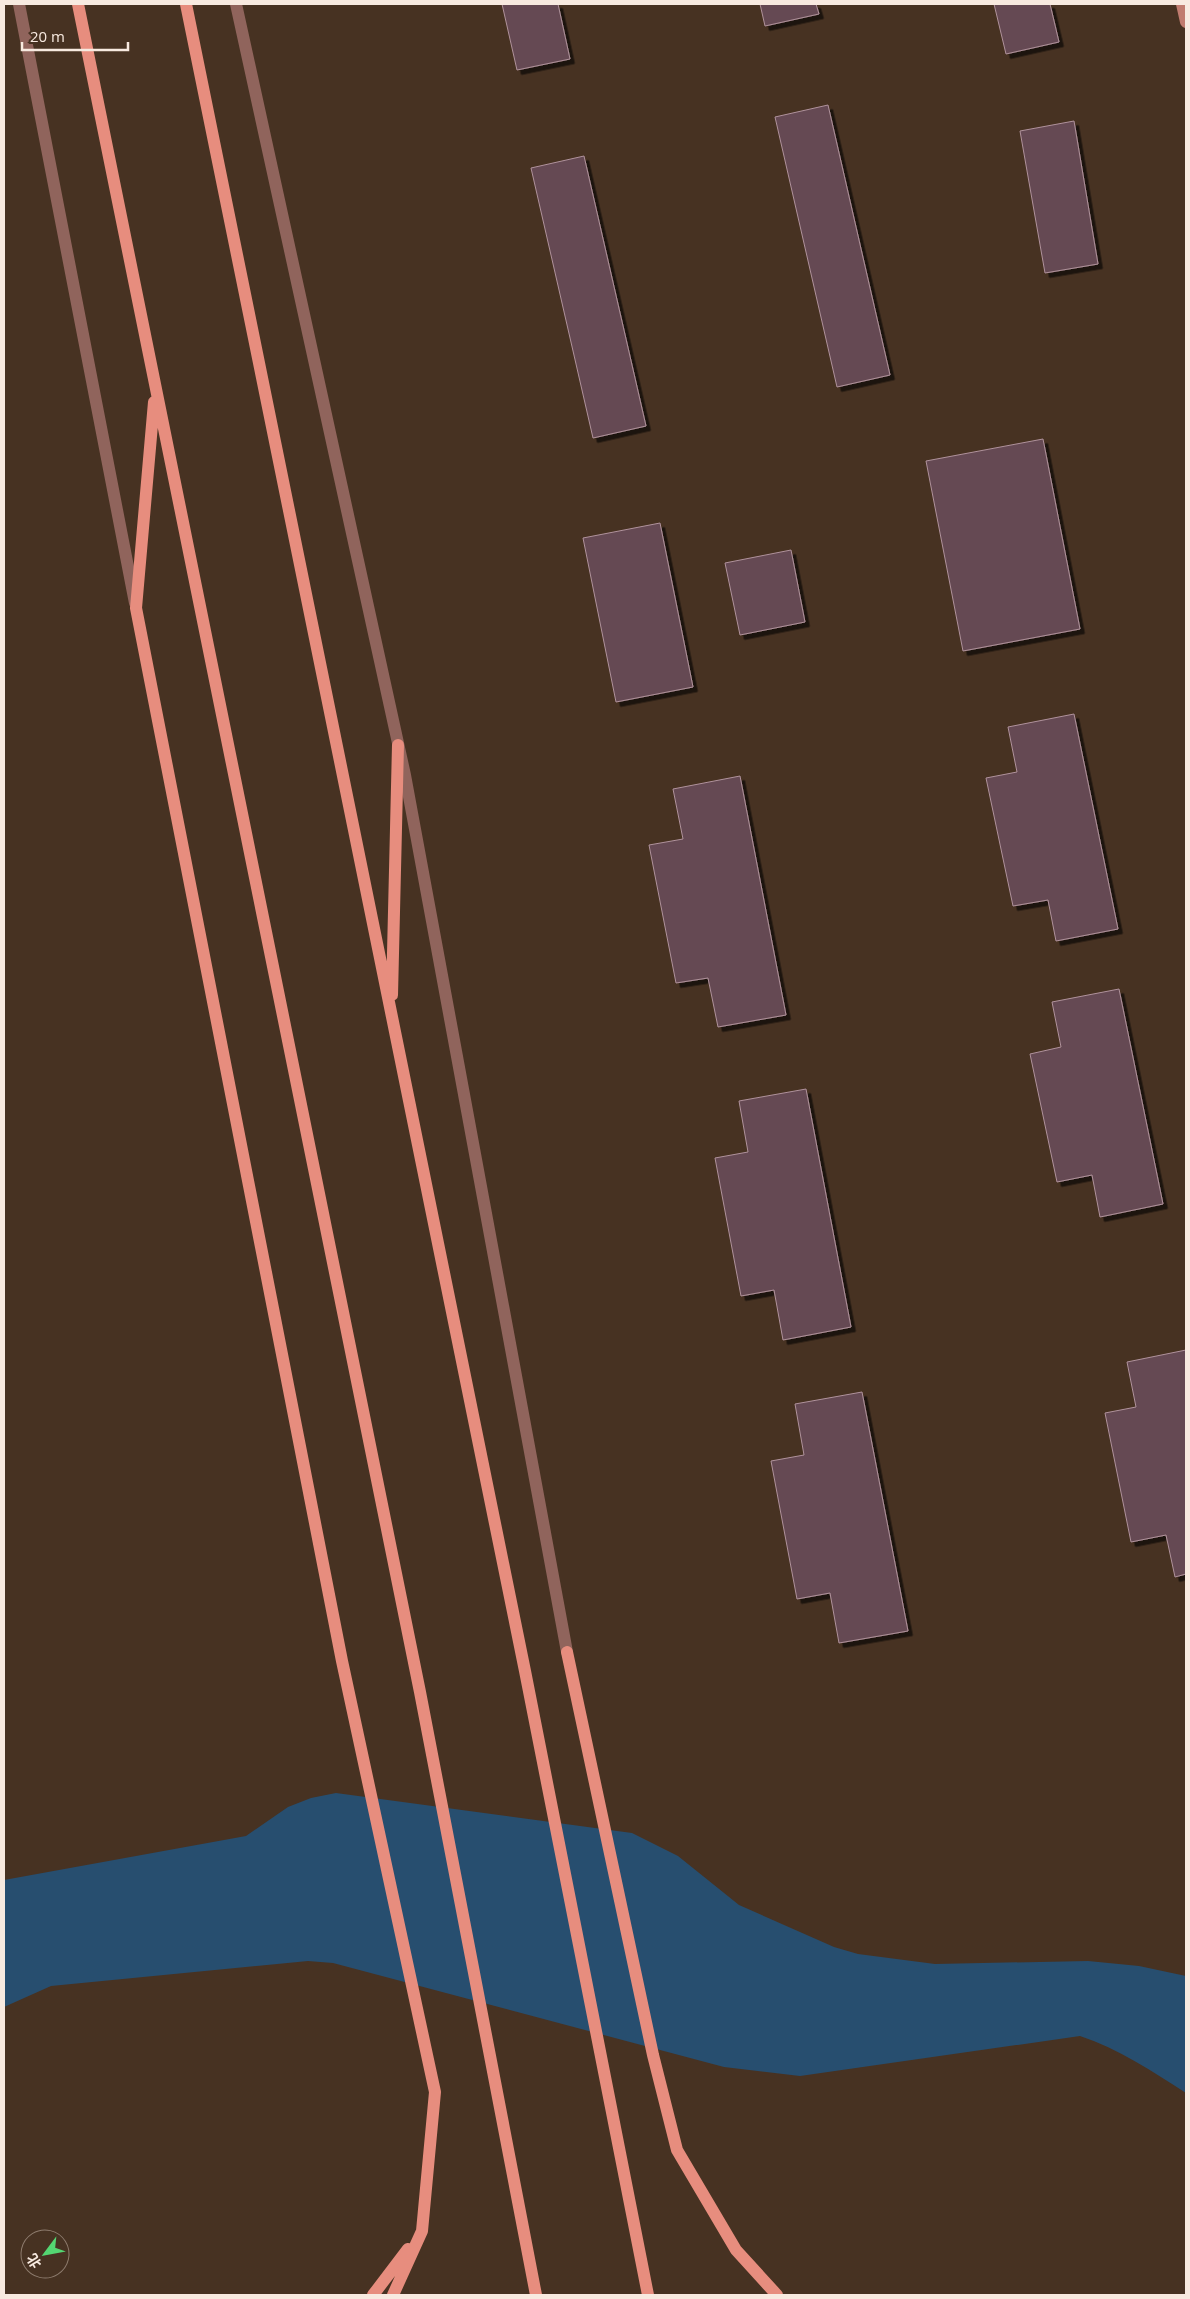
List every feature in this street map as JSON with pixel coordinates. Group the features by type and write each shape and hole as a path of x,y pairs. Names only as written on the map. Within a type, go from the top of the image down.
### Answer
{"main road":[{"path":"78,4 408,1636 536,2295"},
{"path":"186,4 525,1671 648,2295"},
{"path":"155,387 136,608 342,1660 435,2092 422,2231 393,2295"},
{"path":"392,1020 398,745"},
{"path":"567,1652 653,2055 678,2150 736,2250 778,2295"},
{"path":"372,2295 422,2231"}],"street":[{"path":"19,4 136,608"},
{"path":"236,4 398,745 567,1652"},
{"path":"1182,4 1186,22"}],"water":[{"path":"336,1793 632,1833 678,1856 739,1905 834,1947 858,1954 935,1964 1088,1961 1139,1966 1186,1976 1186,2093 1122,2054 1080,2036 800,2076 724,2067 333,1963 308,1961 51,1986 4,2007 4,1880 246,1836 288,1807 311,1798"}],"building":[{"path":"502,4 558,4 570,59 517,70"},
{"path":"760,4 816,4 819,14 765,26"},
{"path":"994,4 1050,4 1059,42 1006,54"},
{"path":"828,105 890,375 837,387 775,117"},
{"path":"1074,121 1098,264 1045,273 1020,131"},
{"path":"584,156 646,426 593,438 531,168"},
{"path":"1043,439 1080,629 963,651 926,461"},
{"path":"660,523 693,687 616,702 583,538"},
{"path":"791,550 805,622 740,635 725,563"},
{"path":"1074,714 1118,929 1056,941 1048,900 1013,906 986,778 1017,772 1008,727"},
{"path":"740,776 786,1015 718,1027 708,978 676,983 649,845 683,839 673,789"},
{"path":"1119,989 1163,1204 1100,1217 1092,1175 1057,1182 1030,1054 1061,1047 1052,1002"},
{"path":"806,1089 851,1327 783,1340 774,1290 741,1296 715,1158 748,1152 739,1101"},
{"path":"1186,1350 1186,1574 1175,1577 1166,1535 1131,1542 1105,1413 1136,1407 1127,1362"},
{"path":"862,1392 908,1631 839,1643 830,1593 797,1599 771,1461 804,1455 795,1404"}]}
